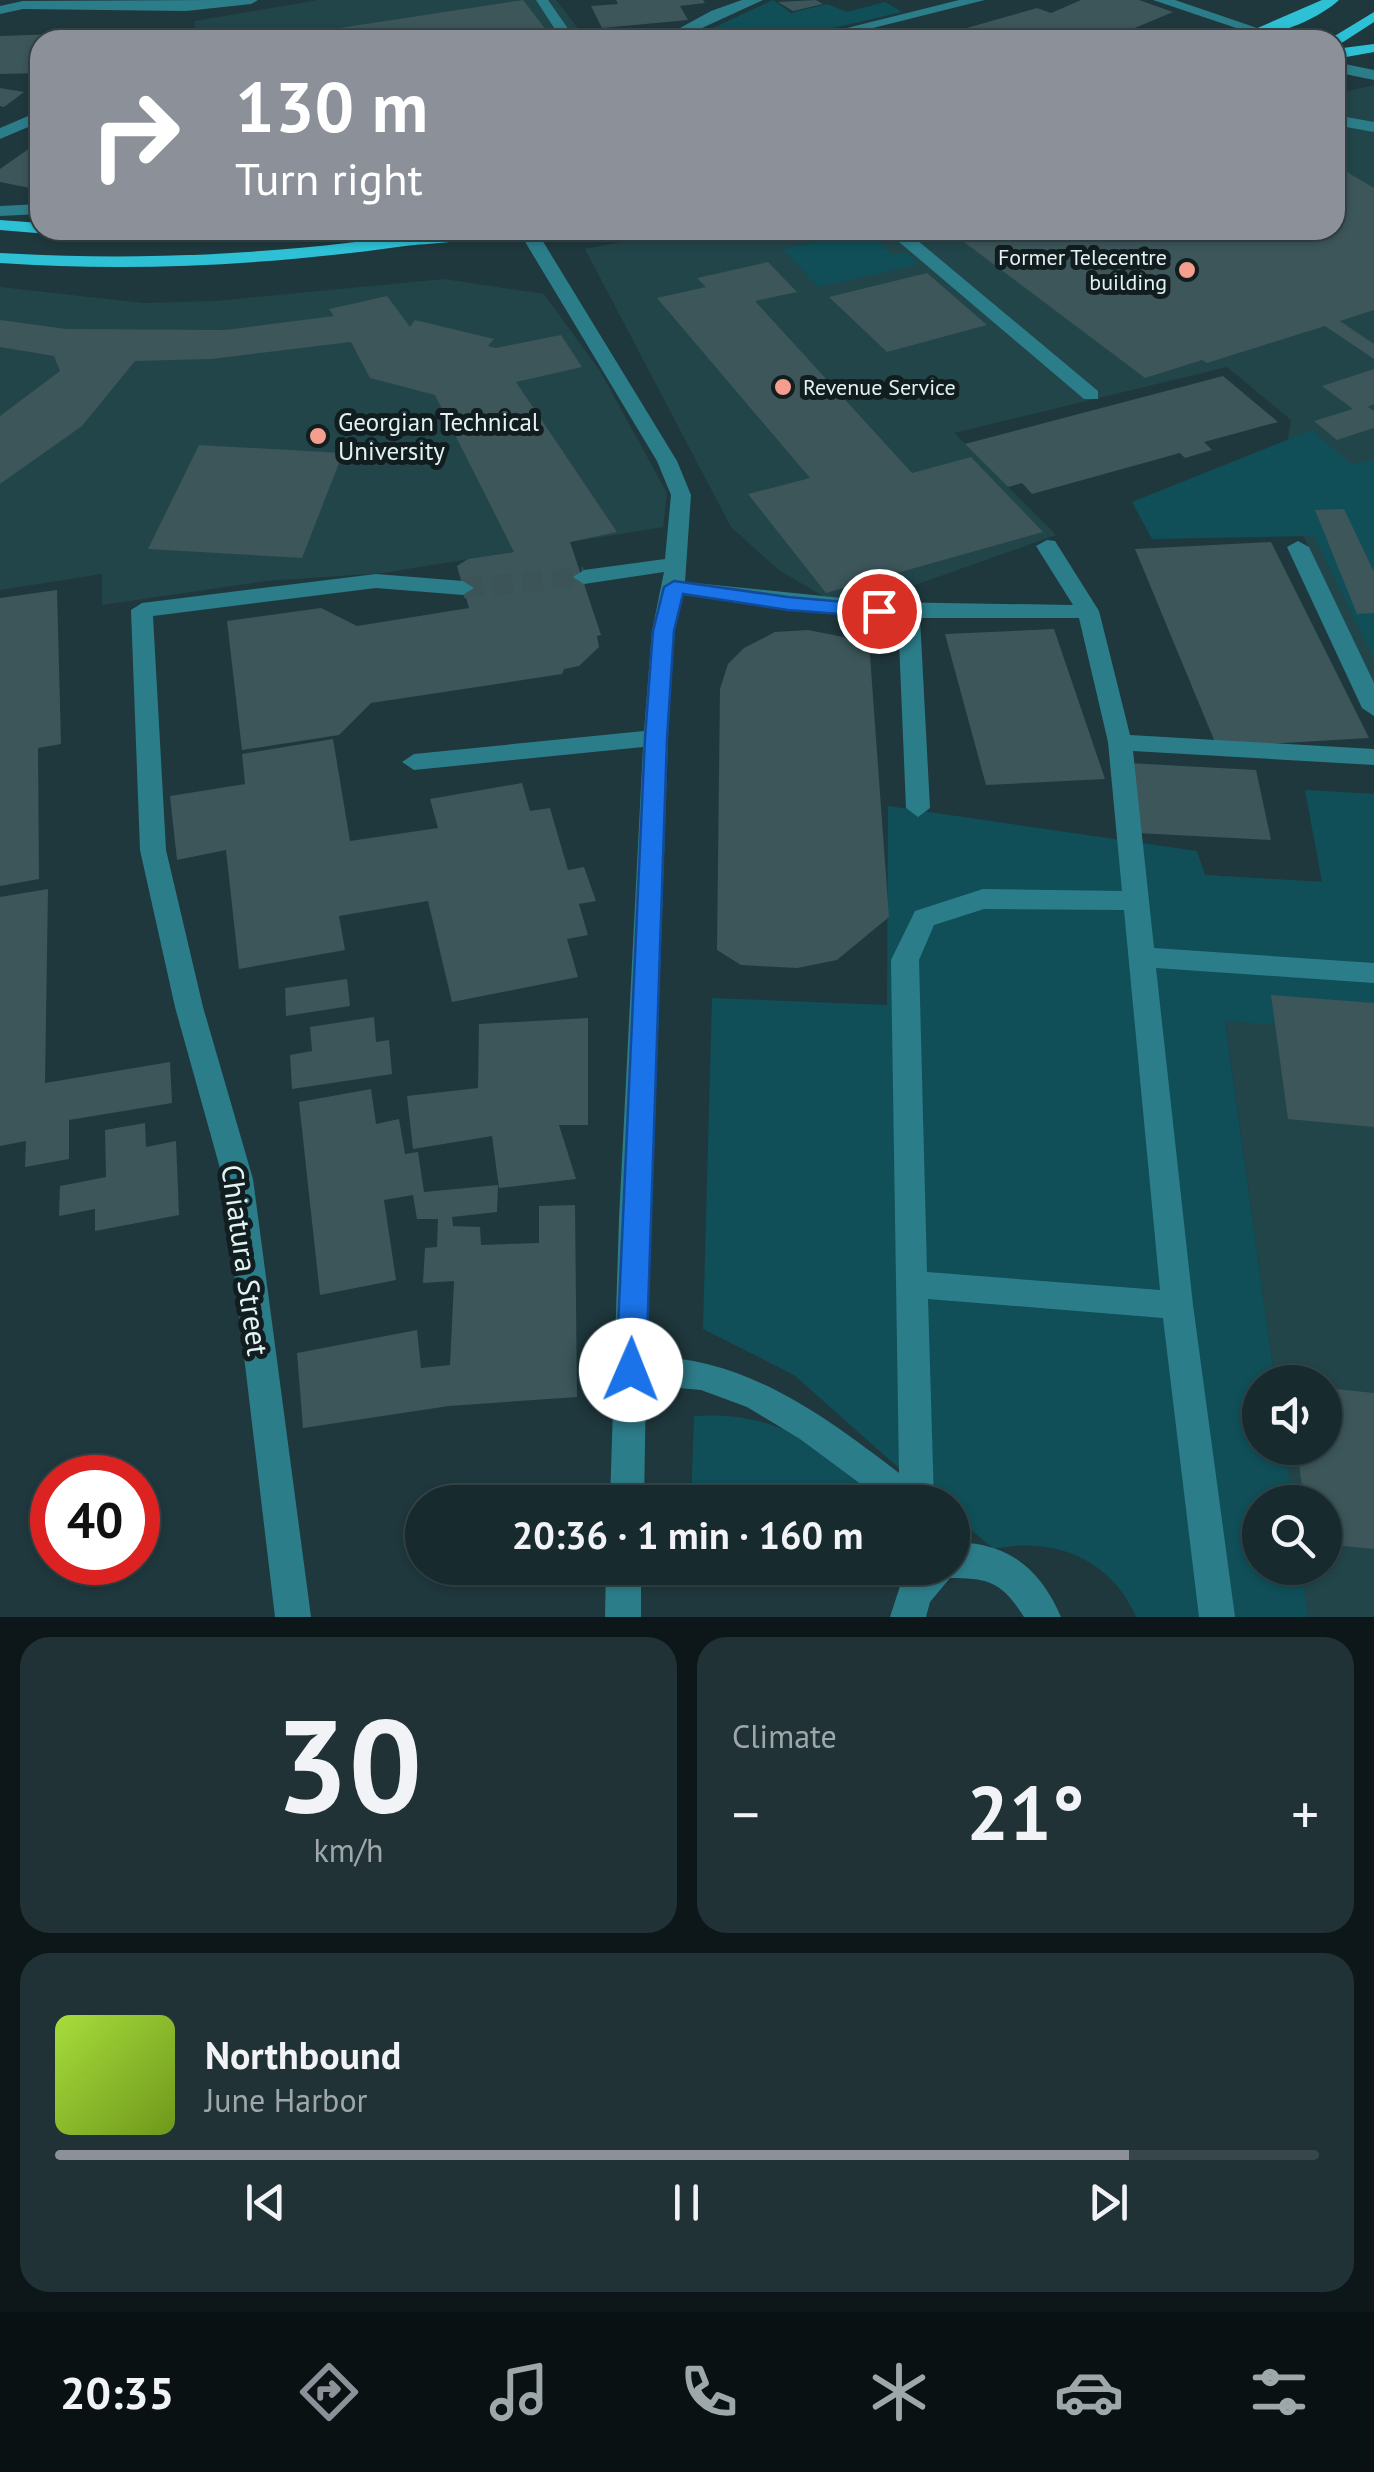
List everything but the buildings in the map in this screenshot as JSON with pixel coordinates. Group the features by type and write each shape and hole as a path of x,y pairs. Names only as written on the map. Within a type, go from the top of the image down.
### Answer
{"main road":[{"path":"1263,30 1317,10 1332,0"},
{"path":"1261,30 1268,16"},
{"path":"1345,35 1374,16"},
{"path":"1345,52 1374,48"},
{"path":"0,225 30,228"},
{"path":"0,258 78,265 230,262 334,253 415,240"}],"street":[{"path":"0,10 28,2 186,7 252,0"},
{"path":"679,30 712,7 756,0"},
{"path":"849,30 978,0"},
{"path":"1160,0 1257,30"},
{"path":"542,2 562,30"},
{"path":"1345,69 1374,75"},
{"path":"4,127 30,119"},
{"path":"1345,122 1374,127"},
{"path":"0,211 30,210"},
{"path":"533,240 667,461 681,494 676,576 664,631 656,738 628,1485"},
{"path":"908,240 1092,394"},
{"path":"1047,546 1088,612 1120,742 1177,1304 1217,1617"},
{"path":"1298,547 1374,708"},
{"path":"584,577 676,576 788,604 909,614 999,616 1088,612"},
{"name":"Chiatura Street","path":"293,1617 238,1179 189,1007 153,850 142,610 376,581 464,588"},
{"path":"909,614 918,808"},
{"path":"414,762 656,738"},
{"path":"1120,742 1374,757"},
{"path":"914,1485 906,960 924,918 983,899 1138,901"},
{"path":"1143,957 1374,973"},
{"path":"913,1284 1177,1304"},
{"path":"631,1370 705,1376 752,1393 796,1418 890,1485"},
{"path":"970,1561 1000,1566 1020,1580 1035,1598 1043,1617"},
{"path":"623,1617 624,1585"},
{"path":"908,1617 918,1585"}],"shaded area":[{"path":"318,0 556,0 579,30 195,30 195,21"},
{"path":"773,0 791,13 827,4 847,12 885,2 902,12 825,30 708,30"},
{"path":"1374,85 1374,686 1280,486 1291,420 1227,367 954,433 1056,535 870,601 823,596 780,571 731,527 585,249 630,240 825,240 783,249 892,255 876,240 1345,240 1345,92"},
{"path":"826,240 877,240 892,255 906,252 919,264 818,287 783,249"},
{"name":"Georgian Technical University","path":"444,279 544,294 600,371 667,493 663,527 383,573 266,581 102,605 102,574 0,590 0,287 143,303 215,301"},
{"path":"1312,430 1352,465 1374,459 1374,659 1314,536 1152,539 1132,502"},
{"path":"1305,790 1374,794 1374,1617 1308,1617 1303,1585 1342,1585 1342,1485 1290,1485 1287,1465 1342,1465 1342,1365 1273,1365 1205,875 1323,882"},
{"path":"1305,790 1374,794 1374,1031 1225,1021 1273,1365 1242,1365 1242,1465 1287,1465 1290,1485 1242,1485 1242,1585 1303,1585 1308,1617 1136,1617 1112,1580 1078,1556 1038,1546 994,1549 970,1529 970,1485 918,1485 794,1375 703,1329 712,998 887,1005 888,806 1197,851 1205,875 1322,882"},
{"path":"694,1416 725,1416 778,1427 802,1438 871,1485 692,1485"}],"tunnel":[{"path":"463,588 584,577"}],"place":[{"name":"Former Telecentre building","path":"1187,270"},
{"name":"Revenue Service","path":"783,387"},
{"name":"Georgian Technical University","path":"318,436"}],"route":[{"path":"631,1370 638,1115 656,738 664,631 674,587 788,604 879,611"}]}
